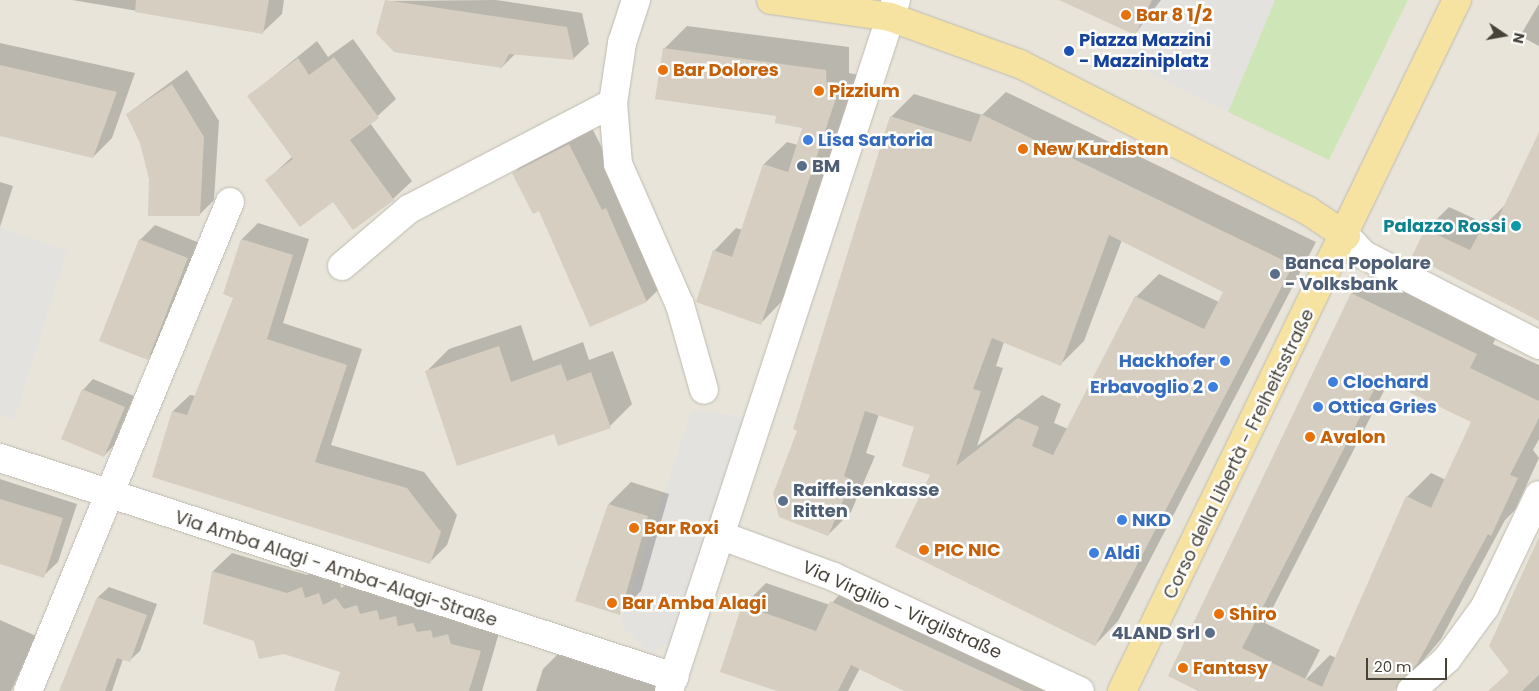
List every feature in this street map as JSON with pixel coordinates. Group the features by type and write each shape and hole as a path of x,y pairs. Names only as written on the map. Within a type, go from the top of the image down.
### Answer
{"main road":[{"path":"771,0 893,8 1020,64 1307,210 1346,236"},
{"name":"Corso della Libertà - Freiheitsstraße","path":"1122,691 1346,236 1457,0"}],"street":[{"path":"636,0 622,43 614,103 618,164 680,305 704,390"},
{"path":"672,684 722,536 893,8"},
{"path":"342,266 408,209 614,103"},
{"path":"28,691 107,493 230,202"},
{"path":"1346,236 1364,255 1539,345"},
{"name":"Via Amba Alagi - Amba-Alagi-Straße","path":"0,458 672,684"},
{"path":"1411,691 1447,659 1485,607 1539,495"},
{"name":"Via Virgilio - Virgilstraße","path":"722,536 834,576 1080,691"}],"shaded area":[{"path":"0,0 1539,0 1539,691 0,691"},
{"path":"1152,0 1275,0 1228,112 1124,60"},
{"path":"0,227 67,251 14,420 0,415"},
{"path":"692,410 745,417 670,642 650,653 620,624"}],"green space":[{"path":"1275,0 1408,0 1329,160 1228,112"}],"building":[{"path":"136,0 269,0 263,34 135,12"},
{"path":"385,0 567,27 574,60 509,54 502,68 394,52 376,33"},
{"path":"1059,0 1152,0 1135,35"},
{"path":"663,48 826,70 827,95 836,98 761,325 696,302 713,250 732,257 763,164 788,172 802,128 775,123 776,116 655,99"},
{"path":"334,57 379,118 350,140 394,200 353,230 333,202 300,227 265,180 293,159 247,96 298,58 309,75"},
{"path":"0,65 117,92 93,158 0,136"},
{"path":"172,84 204,137 200,216 148,216 149,179 140,143 126,114"},
{"path":"981,114 1293,265 1095,646 895,547 930,475 902,466 914,427 865,411 844,476 852,480 828,536 779,517 773,494 797,431 793,429 890,116 971,142","holes":["1109,235 1223,292 1204,329 1135,296 1053,455 1032,446 1039,427 1018,418 956,466 981,391 973,389 992,338 1061,366"]},
{"name":"Palazzo Rossi","path":"1539,132 1539,321 1412,256 1425,229 1470,250 1484,224 1493,229"},
{"path":"569,144 602,210 606,208 647,302 590,327 539,211 533,214 512,173"},
{"path":"139,239 188,258 148,360 99,341"},
{"path":"241,239 293,255 267,339 347,365 315,462 407,488 441,532 430,564 152,477 172,411 187,415 233,298 223,294"},
{"path":"1351,293 1477,354 1470,368 1539,401 1539,418 1510,475 1518,478 1491,536 1488,534 1417,664 1394,691 1198,691 1168,676","holes":["1380,378 1471,422 1431,508 1406,496 1322,687 1242,648"]},
{"path":"499,346 511,382 561,364 567,381 591,372 611,428 558,446 554,434 457,466 425,371"},
{"path":"82,389 125,407 104,457 61,439"},
{"path":"0,499 63,518 44,578 0,564"},
{"path":"608,504 648,516 620,615 575,601"},
{"path":"1539,537 1539,675 1522,691 1488,691 1509,672 1489,646"},
{"path":"212,571 287,593 302,587 305,598 319,593 323,605 336,598 344,609 357,605 360,614 377,610 380,620 396,616 398,626 413,623 417,632 431,630 433,638 448,634 451,644 481,651 469,691 334,691 340,672 284,654 259,659 254,641 203,624"},
{"path":"97,597 147,615 130,662 117,658 105,691 59,691"},
{"path":"830,601 1024,691 904,691 851,665 838,691 777,691 720,672 742,605 816,631"}],"place":[{"name":"Bar 8 1/2","path":"1126,15"},
{"name":"Piazza Mazzini - Mazziniplatz","path":"1069,51"},
{"name":"Bar Dolores","path":"663,70"},
{"name":"Pizzium","path":"819,91"},
{"name":"Lisa Sartoria","path":"808,140"},
{"name":"New Kurdistan","path":"1023,149"},
{"name":"BM","path":"802,166"},
{"name":"Palazzo Rossi","path":"1516,226"},
{"name":"Banca Popolare - Volksbank","path":"1275,274"},
{"name":"Hackhofer","path":"1225,361"},
{"name":"Clochard","path":"1333,382"},
{"name":"Erbavoglio 2","path":"1213,387"},
{"name":"Ottica Gries","path":"1318,407"},
{"name":"Avalon","path":"1310,437"},
{"name":"Raiffeisenkasse Ritten","path":"783,501"},
{"name":"NKD","path":"1122,520"},
{"name":"Bar Roxi","path":"634,528"},
{"name":"PIC NIC","path":"924,550"},
{"name":"Aldi","path":"1094,553"},
{"name":"Bar Amba Alagi","path":"612,603"},
{"name":"Shiro","path":"1219,614"},
{"name":"4LAND Srl","path":"1210,633"},
{"name":"Fantasy","path":"1183,668"}]}
